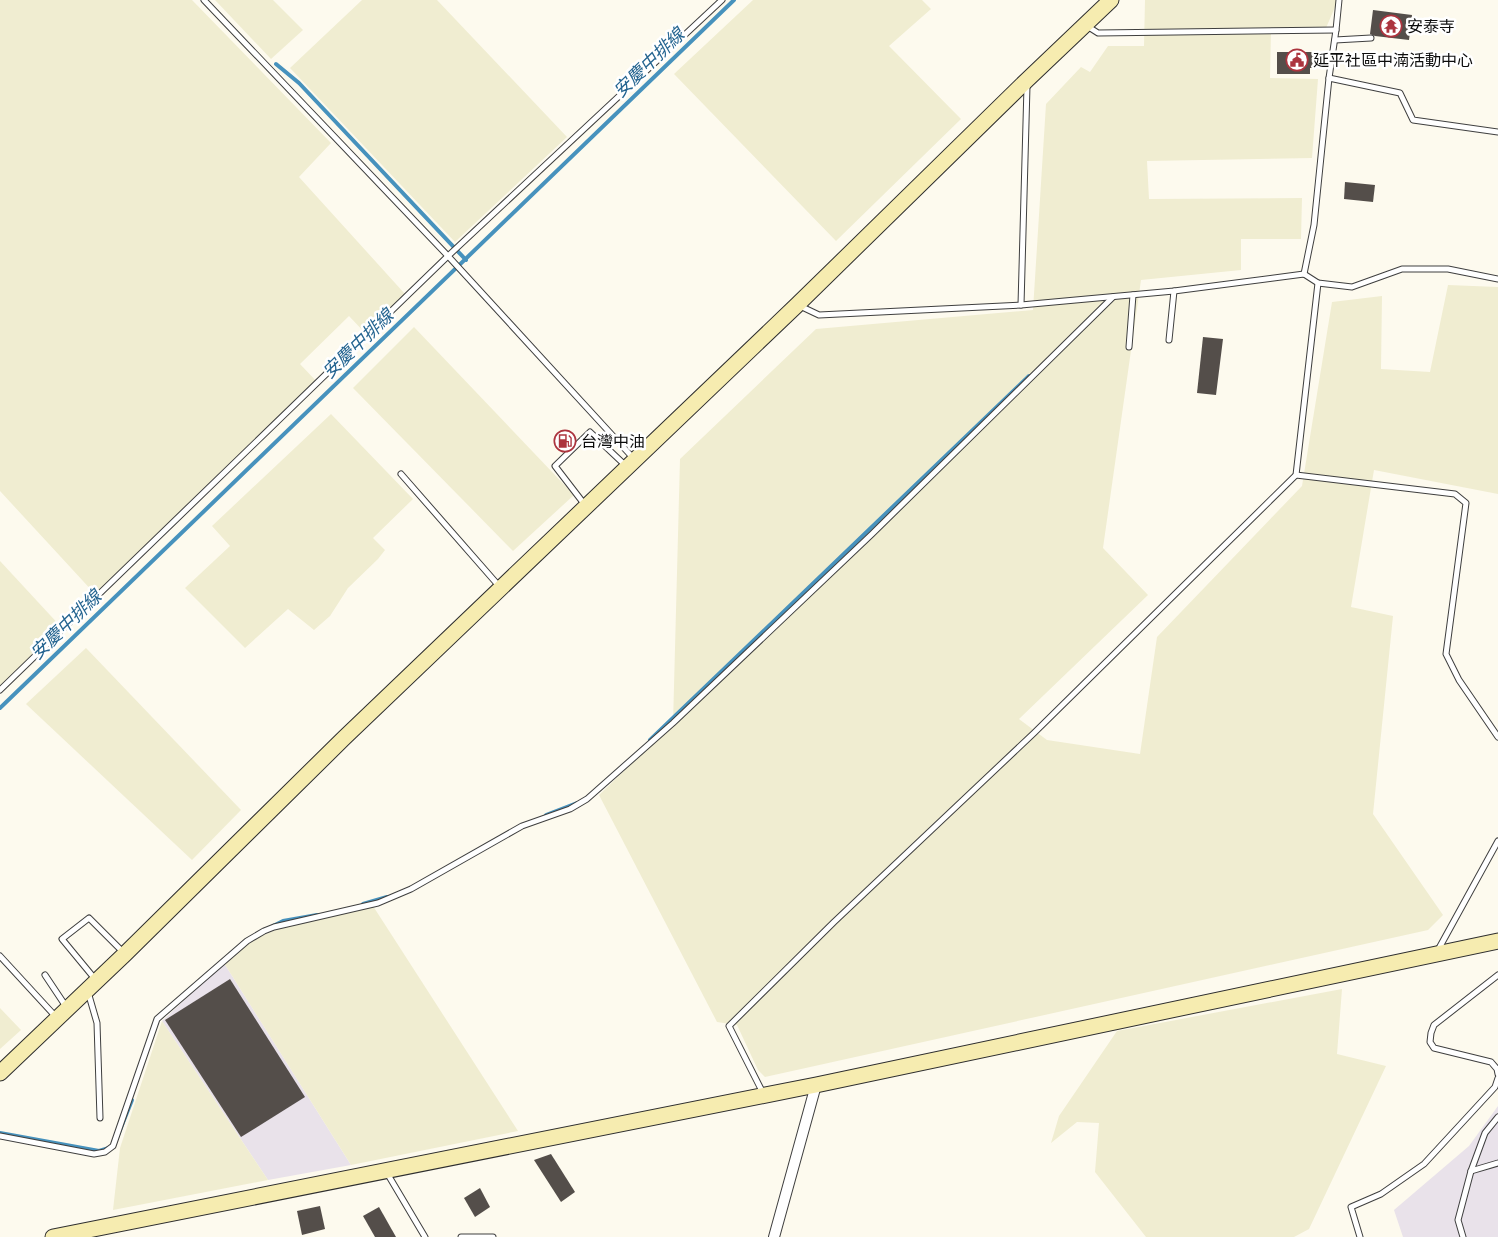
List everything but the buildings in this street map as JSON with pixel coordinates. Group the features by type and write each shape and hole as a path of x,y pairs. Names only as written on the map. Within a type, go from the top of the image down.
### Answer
{"main road":[{"path":"0,1073 125,954 344,738 797,305 1111,0"},
{"path":"53,1237 763,1094 816,1085 1498,941"}],"street":[{"path":"774,1237 816,1085"}],"lane":[{"path":"204,0 448,256 631,464"},
{"path":"0,690 448,256 722,0"},
{"path":"1304,274 1314,225 1339,0"},
{"path":"1085,25 1098,33 1336,30"},
{"path":"1335,40 1371,38"},
{"path":"1329,78 1400,93 1413,120 1498,132"},
{"path":"1021,305 1027,80"},
{"path":"797,305 819,315 1021,305 1174,291 1304,274 1318,283 1352,287 1402,269 1448,269 1498,279"},
{"path":"763,1094 729,1026 834,922 1034,733 1296,475 1318,283"},
{"path":"1169,340 1174,291"},
{"path":"1129,347 1133,295"},
{"path":"0,1136 94,1154 106,1152 113,1146 157,1019 247,942 274,927 378,903 411,890 522,826 570,809 587,799 673,723 872,534 1113,297"},
{"path":"587,506 554,466 590,432 631,464"},
{"path":"401,474 501,588"},
{"path":"1296,475 1455,494 1466,503 1446,654 1458,680 1498,737"},
{"path":"1436,953 1498,841"},
{"path":"100,1118 97,1023 92,985 62,939 89,918 125,954"},
{"path":"0,956 62,1013"},
{"path":"45,975 62,1013"},
{"path":"1360,1237 1351,1207 1380,1194 1424,1164 1495,1088 1498,1076 1497,1069 1491,1062 1434,1048 1430,1042 1434,1025 1498,975"},
{"path":"1464,1237 1458,1220 1471,1171 1485,1133 1498,1118"},
{"path":"1471,1171 1498,1163"},
{"path":"386,1170 425,1237"},
{"path":"461,1237 493,1237"}],"shaded area":[{"path":"0,0 192,0 331,143 299,177 405,294 366,334 349,316 300,364 318,383 95,594 0,491"},
{"path":"215,0 273,0 303,30 271,59"},
{"path":"362,0 437,0 567,137 455,242 290,68"},
{"path":"753,0 922,0 931,9 889,46 961,119 836,241 674,74"},
{"path":"1145,0 1338,0 1326,28 1271,29 1270,78 1318,79 1312,158 1147,161 1149,199 1302,198 1301,239 1241,239 1241,270 1141,280 1103,548 1148,595 1019,719 1047,740 1140,754 1157,637 1302,486 1332,302 1382,296 1381,369 1430,372 1448,285 1498,287 1498,494 1374,470 1351,607 1393,616 1373,814 1443,915 1428,930 765,1077 758,1070 737,1025 717,1022 599,795 673,724 680,459 816,329 1033,310 1046,104 1081,67 1090,72 1108,46 1144,46"},
{"path":"414,327 574,495 513,551 353,388"},
{"path":"331,414 413,499 373,538 385,550 348,588 330,616 314,630 288,609 245,648 185,588 230,546 212,526"},
{"path":"0,561 62,628 0,688"},
{"path":"86,648 241,810 192,860 26,704"},
{"path":"373,906 518,1131 351,1165 224,963 254,939 283,927"},
{"path":"224,963 351,1165 268,1180 162,1021"},
{"path":"1342,989 1337,1054 1386,1066 1309,1229 1294,1237 1146,1237 1095,1172 1099,1123 1077,1122 1051,1143 1059,1116 1117,1031"},
{"path":"0,1008 21,1030 0,1049"},
{"path":"162,1021 268,1180 113,1210 120,1148"},
{"path":"1498,1106 1498,1237 1403,1237 1394,1210 1469,1146"}],"waterway":[{"name":"安慶中排線","path":"0,708 734,0"},
{"path":"276,64 299,83 466,260"},
{"path":"650,740 1029,376"},
{"path":"546,815 577,803"},
{"path":"363,904 387,897"},
{"path":"273,926 283,921 317,915"},
{"path":"116,1140 132,1100"},
{"path":"0,1133 99,1151 109,1148"}],"place":[{"name":"安泰寺","path":"1391,26"},
{"name":"延平社區中湳活動中心","path":"1297,60"},
{"name":"台灣中油","path":"565,441"}]}
